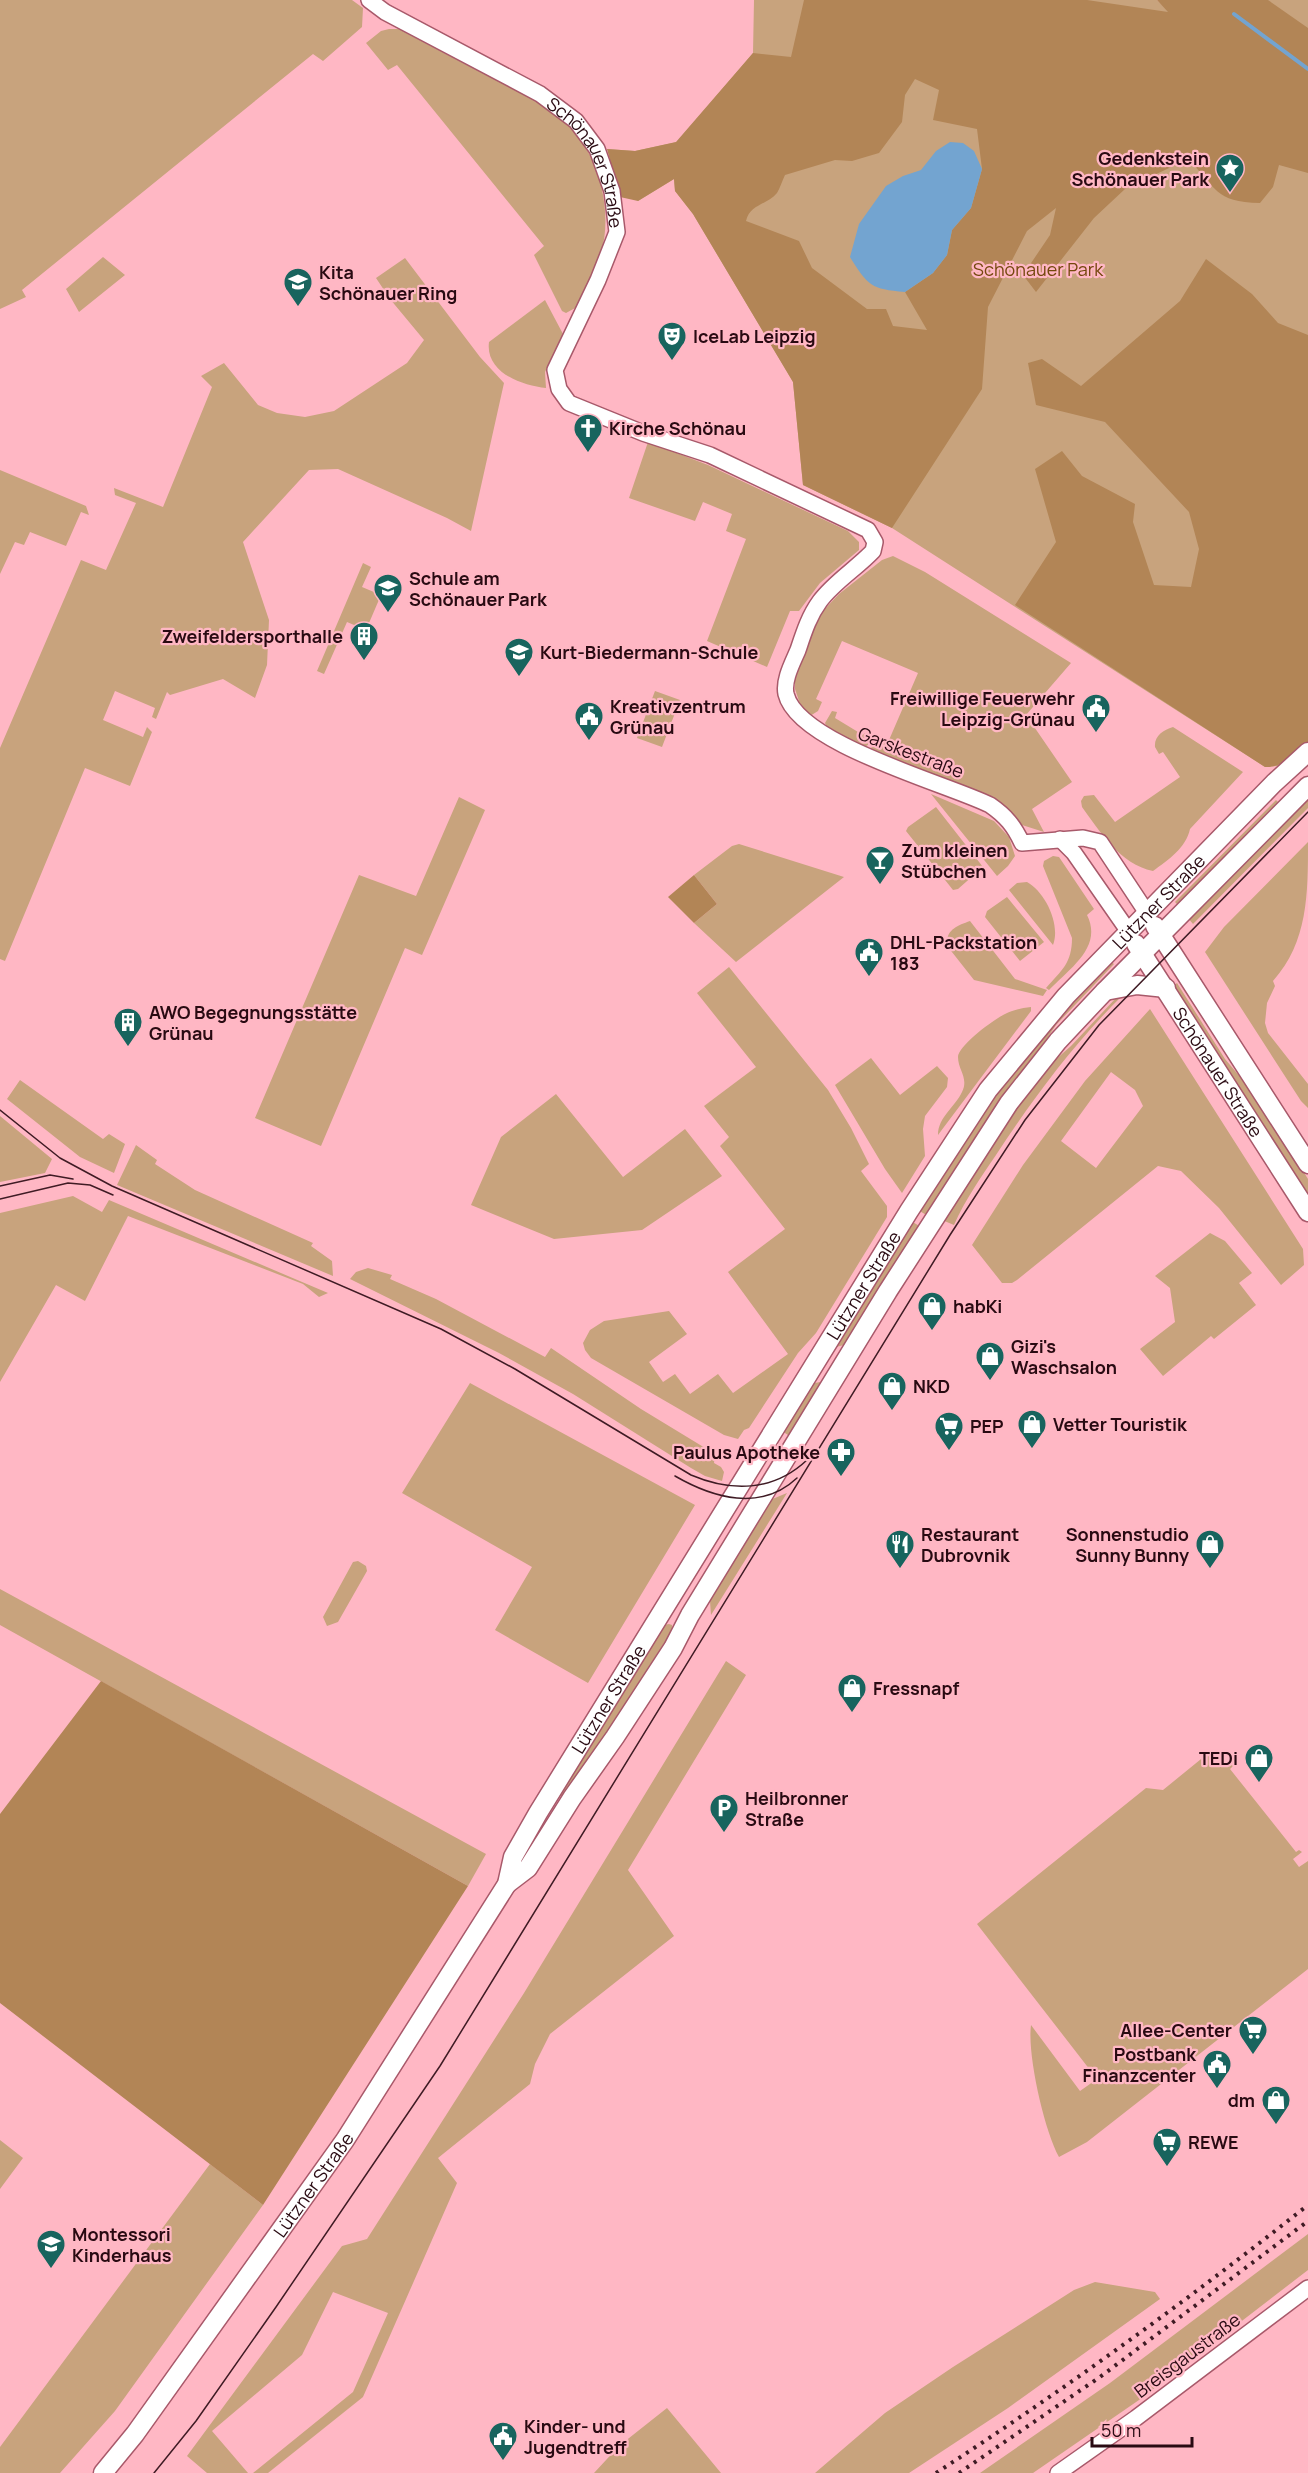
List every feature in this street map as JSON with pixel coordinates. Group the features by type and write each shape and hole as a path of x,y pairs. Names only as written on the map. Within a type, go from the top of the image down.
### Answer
{"main road":[{"name":"Lützner Straße","path":"103,2473 135,2434 345,2140 507,1884 513,1857 538,1813 909,1210 963,1127 1042,1023 1274,783 1308,752"},
{"name":"Lützner Straße","path":"507,1884 528,1869 572,1798 673,1648 690,1615 800,1434 977,1152 1042,1061 1105,991 1308,786"},
{"name":"Schönauer Straße","path":"1147,913 1308,1164"},
{"name":"Schönauer Straße","path":"1129,932 1308,1212"},
{"path":"1105,991 1137,985 1166,988"}],"street":[{"name":"Schönauer Straße","path":"369,0 385,12 540,94 576,121 597,149 612,191 617,232 598,280 555,369 559,389 569,403 643,433 710,455 794,493 868,530 875,542"},
{"name":"Garskestraße","path":"875,542 873,551 822,598 810,616 787,680 786,693 793,706 801,716 825,736 855,753 990,805 1005,815 1015,826 1023,843 1083,838 1100,842 1147,913"},
{"path":"1060,839 1074,853 1129,932"},
{"name":"Breisgaustraße","path":"1058,2473 1244,2338 1308,2288"}],"green space":[{"path":"0,0 352,0 363,8 362,27 323,61 313,54 22,290 26,297 0,309"},
{"name":"Schönauer Park","path":"754,0 1157,0 1170,12 1252,0 1308,0 1308,742 1278,766 1265,767 892,528 803,485 793,382 693,214 675,191 674,179 638,201 607,149 635,151 677,142 753,53"},
{"path":"804,0 1087,0 1168,12 1157,0 1268,0 1308,28 1308,173 1279,165 1273,187 1260,203 1245,202 1233,200 1218,192 1188,159 1125,189 1094,218 1036,292 1023,275 1050,235 1056,208 1027,231 988,307 982,389 892,528 803,485 793,382 693,214 675,191 674,179 638,201 620,197 607,149 635,151 676,142 753,53 791,57","holes":["915,79 939,90 933,120 977,129 982,169 971,208 952,230 947,255 933,273 905,292 927,330 893,326 886,309 867,309 812,268 799,241 746,221 751,211 777,193 785,175 835,160 852,161 879,153 902,122 905,95"]},
{"path":"399,29 536,101 556,114 582,141 597,171 605,221 599,260 577,307 566,313 562,311 534,255 544,246 397,65 388,70 366,43 381,31"},
{"path":"103,257 125,275 79,312 66,289"},
{"path":"405,258 480,357 504,383 471,531 338,469 309,470 243,542 269,620 267,665 255,698 223,679 170,695 167,692 156,719 152,717 155,708 115,691 103,720 143,737 147,727 152,732 130,786 85,768 5,961 0,959 0,748 81,560 106,570 136,503 115,495 114,488 163,507 212,387 201,376 224,363 258,405 277,413 305,417 334,411 407,363 424,340 376,278"},
{"path":"1206,259 1252,294 1278,323 1308,335 1308,742 1288,759 1271,767 1265,767 1015,605 1056,542 1035,469 1062,451 1082,476 1135,504 1133,522 1154,585 1191,587 1199,549 1189,512 1105,422 1036,405 1028,363 1042,359 1081,386 1180,301"},
{"path":"545,300 563,334 545,372 546,388 526,384 507,376 493,362 489,353 489,342"},
{"path":"648,442 708,465 848,531 859,542 859,550 820,583 799,611 790,611 767,667 707,641 746,539 726,531 732,514 703,502 695,521 629,498"},
{"path":"0,470 86,506 89,515 81,512 66,546 30,532 24,545 15,542 0,574"},
{"path":"893,556 925,572 1071,663 1026,715 1072,782 1032,809 1044,832 1022,825 1003,804 870,751 877,735 889,740 918,673 842,641 816,699 822,702 818,711 810,716 801,707 795,689 795,669 821,613 839,594 882,560"},
{"path":"363,563 371,567 362,587 381,595 366,630 347,622 324,674 317,671"},
{"path":"655,691 680,700 662,747 637,738"},
{"path":"832,711 837,712 835,718 863,735 865,733 869,736 869,744 864,748 827,727 825,723"},
{"path":"1173,727 1243,772 1190,829 1180,848 1153,871 1121,855 1096,827 1082,807 1081,801 1084,796 1094,795 1115,822 1180,777 1163,752 1159,754 1155,747 1160,734"},
{"path":"931,794 994,821 1009,837 1015,856 1008,866 997,876"},
{"path":"1308,795 1308,808 1193,924 1188,918"},
{"path":"459,797 485,810 422,955 405,948 321,1146 255,1118 359,875 416,896"},
{"path":"1276,800 1280,804 1179,906 1175,902"},
{"path":"936,807 983,867 958,889 953,890 906,831 908,827"},
{"path":"1308,842 1304,916 1293,950 1285,966 1273,981 1275,986 1267,1003 1265,1023 1268,1033 1308,1084 1308,1108 1301,1101 1205,952 1224,927"},
{"path":"739,844 844,877 736,962 694,923 717,904 694,875 732,846"},
{"path":"1053,856 1059,857 1094,909 1087,915 1091,927 1088,947 1049,990 1046,988 1068,960 1072,947 1072,938 1043,866 1044,861"},
{"path":"694,875 717,904 694,923 668,897"},
{"path":"1027,882 1040,893 1050,909 1055,928 1053,945 1009,890 1017,883"},
{"path":"1007,897 1044,942 1020,961 985,917 987,911"},
{"path":"970,921 1015,979 1047,990 1043,996 974,980 948,947 947,941 952,930"},
{"path":"1108,960 1114,964 1056,1025 928,1216 918,1210 1010,1071"},
{"path":"729,967 828,1090 869,1164 861,1171 887,1206 887,1217 816,1333 798,1353 749,1428 744,1430 738,1439 724,1435 591,1358 583,1343 590,1330 604,1321 669,1311 687,1334 649,1362 663,1382 675,1374 690,1394 718,1374 733,1393 788,1354 728,1272 785,1229 720,1146 729,1137 704,1106 756,1067 697,993"},
{"path":"1177,983 1225,1059 1258,1098 1308,1179 1308,1201 1172,987"},
{"path":"1124,994 1089,1031 1040,1091 979,1180 954,1225 942,1220 1003,1124 1046,1068 1071,1046 1115,999"},
{"path":"1031,1007 1031,1011 938,1135 941,1123 964,1087 958,1057 964,1046 977,1033 1000,1017 1014,1010"},
{"path":"1150,1009 1303,1249 1304,1265 1281,1285 1219,1208 1181,1171 1158,1166 1017,1280 1012,1283 1002,1283 972,1245 1023,1165 1085,1081","holes":["1111,1072 1135,1090 1143,1106 1096,1168 1061,1141"]},
{"path":"871,1058 900,1095 937,1066 948,1078 947,1087 925,1116 923,1129 925,1156 902,1193 835,1085"},
{"path":"20,1080 103,1139 109,1134 125,1144 114,1173 80,1157 7,1099"},
{"path":"556,1094 623,1177 685,1129 722,1176 642,1230 554,1239 471,1205 501,1137"},
{"path":"0,1116 52,1159 45,1173 0,1182"},
{"path":"136,1145 157,1160 155,1164 195,1190 313,1243 311,1246 332,1261 333,1276 117,1185"},
{"path":"73,1196 102,1212 109,1200 328,1293 319,1297 303,1284 128,1216 85,1301 56,1285 0,1382 0,1213"},
{"path":"911,1221 921,1227 848,1344 832,1348"},
{"path":"1210,1233 1225,1241 1252,1273 1239,1283 1256,1305 1214,1339 1211,1336 1163,1376 1140,1349 1175,1322 1170,1288 1155,1276"},
{"path":"368,1268 392,1275 390,1279 436,1299 545,1357 551,1348 641,1409 715,1454 714,1463 724,1472 722,1481 705,1476 691,1468 573,1394 499,1353 350,1279 356,1272"},
{"path":"825,1381 791,1437 782,1431 810,1384"},
{"path":"470,1383 695,1505 588,1683 495,1630 532,1567 402,1493"},
{"path":"787,1493 711,1615 710,1601 713,1592 770,1500"},
{"path":"358,1561 366,1566 367,1571 338,1622 327,1626 323,1617 353,1562"},
{"path":"0,1589 486,1854 468,1886 0,1625"},
{"path":"664,1625 672,1625 672,1631 567,1795 561,1796 560,1790"},
{"path":"726,1661 746,1675 628,1870 674,1936 550,2034 535,2064 530,2084 438,2158 457,2183 363,2397 268,2473 253,2473 353,2392 388,2313 333,2292 302,2355 212,2431 248,2473 207,2473 187,2456 342,2246 367,2239 524,1993"},
{"path":"101,1681 468,1886 263,2205 0,2003 0,1814"},
{"path":"1206,1755 1221,1757 1228,1766 1232,1764 1230,1769 1296,1852 1299,1850 1302,1852 1293,1859 1299,1867 1308,1861 1308,1969 1087,2142 1059,2157 1042,2111 1034,2072 1030,2038 1031,2025 1080,2091 1097,2079 977,1924 1146,1788 1163,1790"},
{"path":"0,2140 23,2158 0,2189"},
{"path":"210,2164 263,2205 115,2411 60,2473 0,2473 0,2447"},
{"path":"1308,2234 1308,2270 1139,2400 1033,2473 980,2473 1110,2383"},
{"path":"1095,2282 1155,2292 1160,2299 1008,2408 909,2473 815,2473 885,2413 1074,2290"},
{"path":"667,2408 721,2473 594,2473 619,2446"}],"water":[{"path":"950,142 963,143 974,151 982,169 971,208 952,230 947,255 933,273 905,292 877,287 866,280 850,257 859,224 886,186 903,176 921,170 936,151"}],"waterway":[{"path":"1234,14 1308,69"}],"tram line":[{"path":"154,2473 196,2421 440,2066 950,1235 1025,1120 1099,1025 1308,812"},
{"path":"0,1110 60,1158 112,1186 441,1329 515,1369 691,1475 721,1484 751,1486 780,1478 794,1471 807,1460"},
{"path":"0,1186 50,1175 73,1179"},
{"path":"0,1199 68,1183 90,1185 113,1195"},
{"path":"675,1476 705,1490 737,1498 768,1495 783,1489 797,1478"}],"railway":[{"path":"936,2473 1125,2344 1308,2205"},
{"path":"959,2473 1100,2377 1308,2221"}],"place":[{"name":"Gedenkstein Schönauer Park","path":"1230,194"},
{"name":"Kita Schönauer Ring","path":"298,308"},
{"name":"IceLab Leipzig","path":"672,362"},
{"name":"Kirche Schönau","path":"588,454"},
{"name":"Schule am Schönauer Park","path":"388,614"},
{"name":"Zweifeldersporthalle","path":"364,662"},
{"name":"Kurt-Biedermann-Schule","path":"519,678"},
{"name":"Freiwillige Feuerwehr Leipzig-Grünau","path":"1096,734"},
{"name":"Kreativzentrum Grünau","path":"589,742"},
{"name":"Zum kleinen Stübchen","path":"880,886"},
{"name":"DHL-Packstation 183","path":"869,978"},
{"name":"AWO Begegnungsstätte Grünau","path":"128,1048"},
{"name":"habKi","path":"932,1332"},
{"name":"Gizi's Waschsalon","path":"990,1382"},
{"name":"NKD","path":"892,1412"},
{"name":"Vetter Touristik","path":"1032,1450"},
{"name":"PEP","path":"949,1452"},
{"name":"Paulus Apotheke","path":"841,1478"},
{"name":"Restaurant Dubrovnik","path":"900,1570"},
{"name":"Sonnenstudio Sunny Bunny","path":"1210,1570"},
{"name":"Fressnapf","path":"852,1714"},
{"name":"TEDi","path":"1259,1784"},
{"name":"Heilbronner Straße","path":"724,1834"},
{"name":"Allee-Center","path":"1253,2056"},
{"name":"Postbank Finanzcenter","path":"1217,2090"},
{"name":"dm","path":"1276,2126"},
{"name":"REWE","path":"1167,2168"},
{"name":"Montessori Kinderhaus","path":"51,2270"},
{"name":"Kinder- und Jugendtreff","path":"503,2462"}]}
